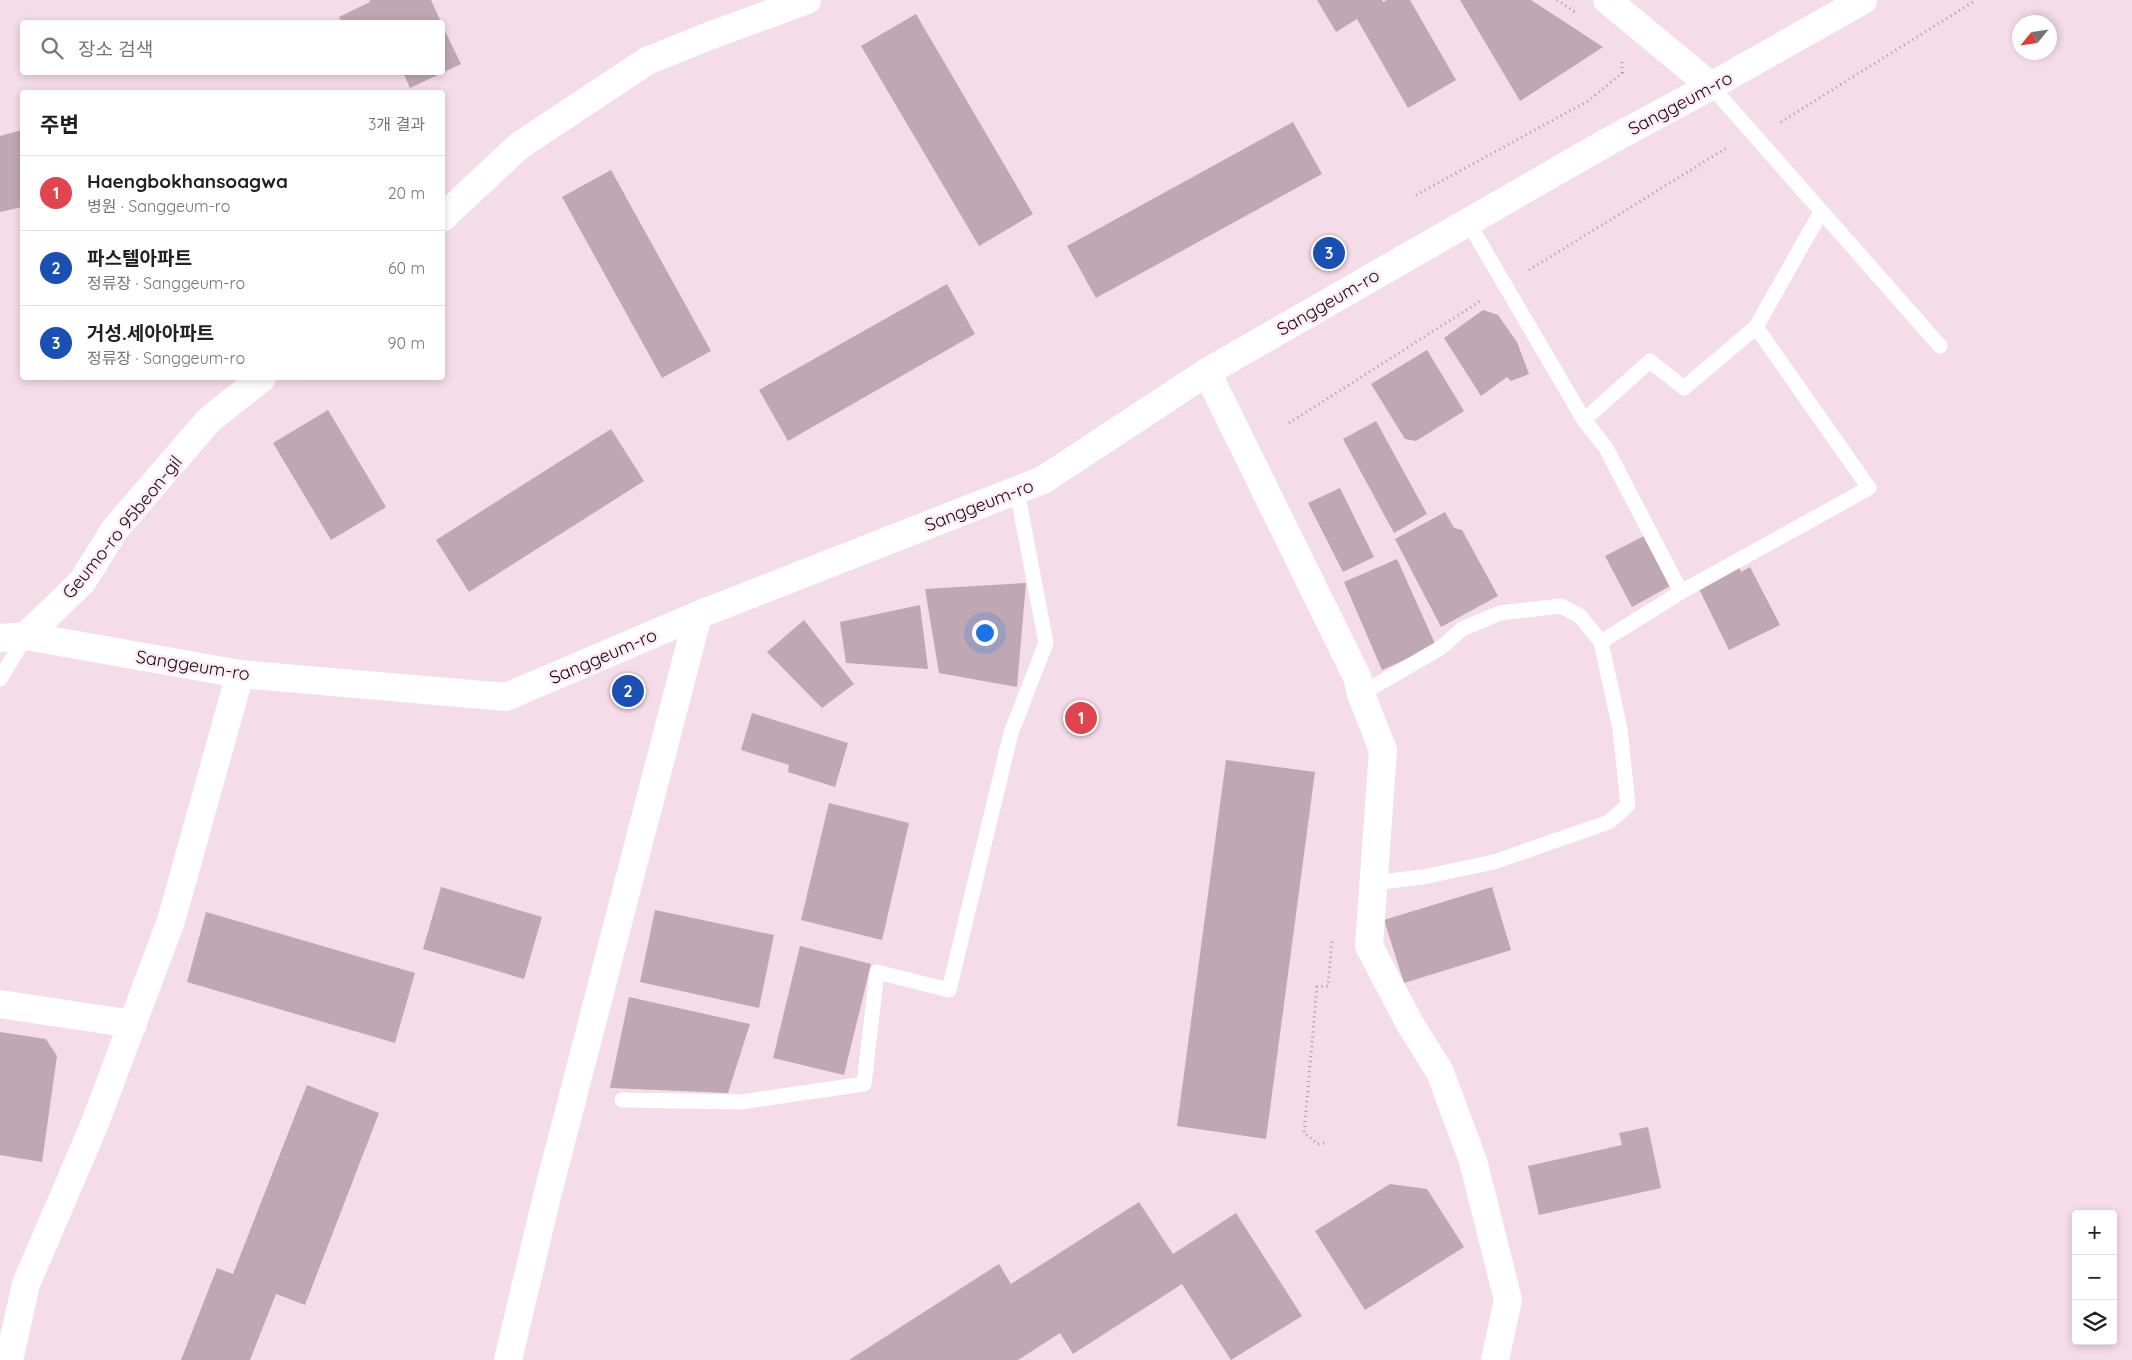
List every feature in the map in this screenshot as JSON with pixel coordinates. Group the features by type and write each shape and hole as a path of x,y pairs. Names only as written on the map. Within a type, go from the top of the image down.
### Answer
{"street":[{"path":"445,215 519,146 647,61 807,0"},
{"path":"1607,0 1711,86"},
{"name":"Sanggeum-ro","path":"13,637 240,674 506,697 698,615 1044,480 1207,372 1611,140 1863,0"},
{"path":"1207,372 1357,678 1361,694 1383,750 1369,946 1410,1024 1440,1072 1473,1161 1508,1300 1495,1360"},
{"name":"Geumo-ro 95beon-gil","path":"13,637 82,582 115,530 209,420 259,380"},
{"path":"508,1360 547,1196 698,615"},
{"path":"9,1360 26,1284 93,1128 171,922 240,674"},
{"path":"0,1004 133,1024"}],"lane":[{"path":"1711,86 1940,346"},
{"path":"1584,420 1650,361 1684,388 1756,327 1821,212"},
{"path":"1468,222 1584,420 1606,448 1681,592"},
{"path":"1601,642 1681,592 1869,488 1756,327"},
{"path":"622,1100 741,1102 864,1084 877,972 949,990 1011,733 1046,643 1017,491"},
{"path":"1361,694 1442,647 1462,629 1500,613 1561,606 1580,616 1601,642 1620,729 1628,805 1609,822 1494,862 1424,877 1372,883"},
{"path":"0,679 13,637"}],"path":[{"path":"1557,0 1581,16"},
{"path":"1778,124 1976,0"},
{"path":"1416,195 1588,101 1622,73 1624,62 1620,54"},
{"path":"1522,274 1736,142"},
{"path":"1289,423 1488,296"},
{"path":"1324,1142 1318,1144 1304,1133 1318,987 1328,986 1333,931"}],"building":[{"path":"369,0 431,0 440,20 341,20 339,17 370,2"},
{"path":"1317,0 1382,0 1383,2 1387,0 1410,0 1456,80 1408,108 1357,19 1336,32"},
{"path":"1460,0 1531,0 1603,47 1520,101"},
{"path":"916,14 1033,214 979,246 861,46"},
{"path":"445,31 461,64 445,72"},
{"path":"404,75 438,75 410,88"},
{"path":"1293,122 1322,174 1096,298 1067,246"},
{"path":"20,131 20,207 0,212 0,136"},
{"path":"611,170 711,351 662,378 562,197"},
{"path":"947,284 975,334 788,441 759,390"},
{"path":"1483,310 1498,315 1517,342 1529,374 1511,381 1507,377 1481,396 1444,338"},
{"path":"1427,350 1464,411 1416,441 1405,439 1371,384"},
{"path":"328,410 386,507 331,540 273,443"},
{"path":"1376,421 1427,514 1394,533 1343,439"},
{"path":"611,429 644,481 469,592 436,540"},
{"path":"1340,488 1374,557 1343,572 1308,503"},
{"path":"1445,512 1454,528 1462,530 1498,596 1441,627 1395,539"},
{"path":"1644,536 1670,586 1632,607 1605,556"},
{"path":"1397,559 1436,646 1382,670 1344,582"},
{"path":"1739,567 1741,572 1750,567 1780,625 1729,650 1698,587"},
{"path":"1026,583 1017,687 939,673 925,589"},
{"path":"920,605 928,669 846,663 840,622"},
{"path":"804,620 854,684 822,708 767,652"},
{"path":"752,713 848,743 835,787 788,772 789,765 741,750"},
{"path":"1226,760 1315,772 1266,1139 1177,1126"},
{"path":"829,803 909,823 882,940 801,920"},
{"path":"441,887 542,917 524,979 423,949"},
{"path":"1492,887 1511,950 1404,983 1384,920"},
{"path":"655,910 774,935 759,1008 640,982"},
{"path":"206,912 415,973 395,1043 187,982"},
{"path":"800,946 871,964 844,1075 773,1058"},
{"path":"629,997 750,1024 728,1093 610,1088"},
{"path":"0,1032 46,1039 57,1056 42,1162 0,1155"},
{"path":"307,1085 379,1113 305,1305 276,1294 250,1360 181,1360 217,1268 233,1274"},
{"path":"1648,1127 1661,1188 1539,1215 1528,1166 1622,1145 1619,1133"},
{"path":"1390,1184 1427,1189 1464,1247 1365,1310 1315,1231"},
{"path":"1139,1202 1173,1254 1236,1213 1302,1316 1231,1360 1182,1284 1073,1354 1060,1333 1018,1360 849,1360 999,1264 1011,1284"}],"place":[{"name":"거성.세아아파트","path":"1329,253"},
{"name":"파스텔아파트","path":"628,691"},
{"name":"Haengbokhansoagwa","path":"1081,718"}]}
